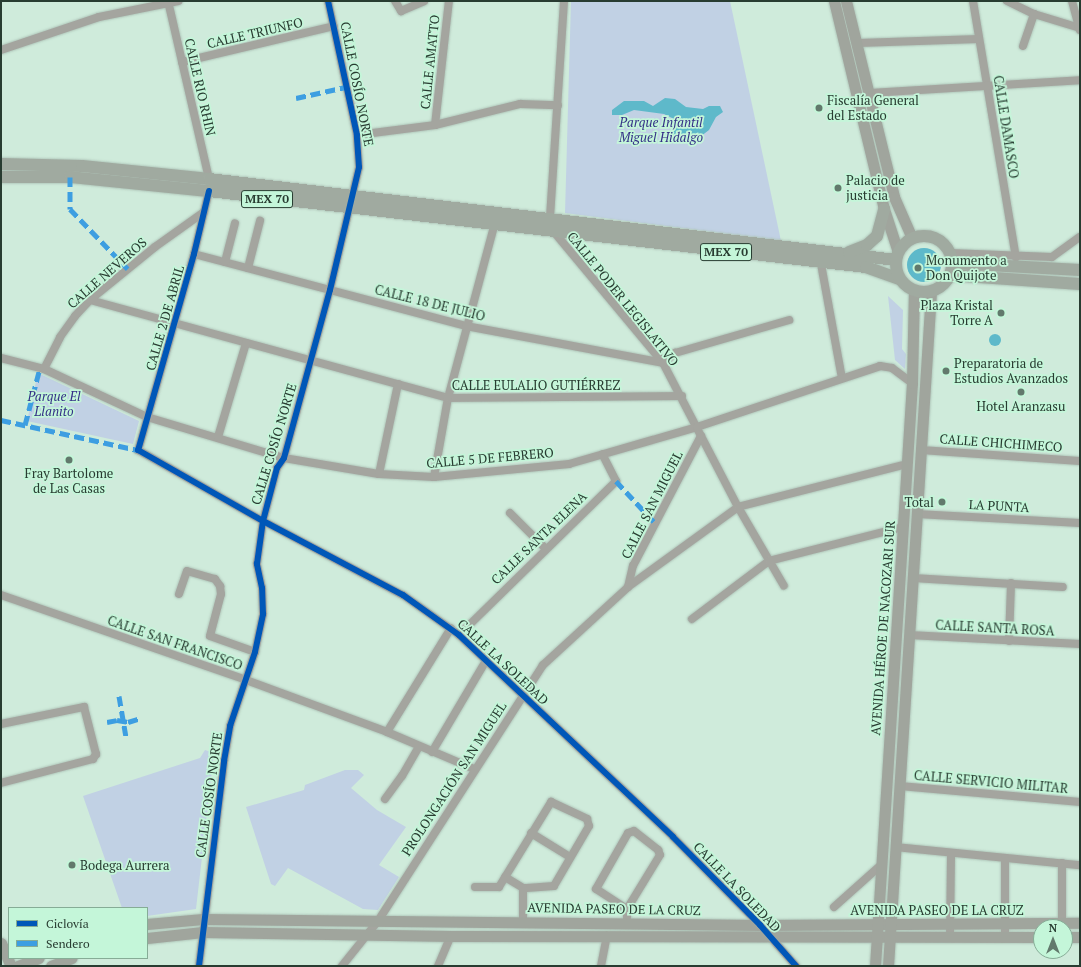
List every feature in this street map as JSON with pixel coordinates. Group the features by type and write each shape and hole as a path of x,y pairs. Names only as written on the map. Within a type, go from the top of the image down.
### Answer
{"main road":[{"path":"834,1 884,209 897,256 899,279"},
{"path":"846,1 858,43 894,197 912,238"},
{"name":"MEX 70","path":"1,164 82,166 209,185 348,209 821,264 866,267 899,279 914,291"},
{"name":"MEX 70","path":"1,178 70,177 350,195 846,253 897,256"},
{"path":"846,253 867,245 877,236 884,209"},
{"path":"897,256 912,238 923,236 934,238 945,245 951,264 941,287 931,292 914,291"},
{"path":"951,264 1080,270"},
{"path":"951,264 1080,284"},
{"name":"AVENIDA HÉROE DE NACOZARI SUR","path":"875,966 912,383 914,291"},
{"name":"AVENIDA HÉROE DE NACOZARI SUR","path":"888,966 931,292"},
{"name":"AVENIDA PASEO DE LA CRUZ","path":"148,924 203,919 523,921 760,925 1033,924"},
{"name":"AVENIDA PASEO DE LA CRUZ","path":"148,938 203,932 451,936 770,938 1033,937"},
{"path":"1,943 11,966"},
{"path":"18,966 36,959"},
{"path":"51,966 69,959"}],"street":[{"path":"1,50 98,17 178,1"},
{"name":"CALLE COSÍO NORTE","path":"200,966 203,919 230,726 255,652 263,614 257,564 264,521 277,468 284,458 330,290 350,195 359,167 357,136 328,1"},
{"path":"395,1 402,11 424,1"},
{"name":"CALLE AMATTO","path":"435,126 448,1"},
{"name":"CALLE PODER LEGISLATIVO","path":"564,1 550,219 554,232 663,363 682,396 738,507 784,586"},
{"name":"CALLE DAMASCO","path":"973,1 1016,257"},
{"path":"1007,1 1022,4 1034,14 1079,25 1072,1"},
{"name":"CALLE RIO RHIN","path":"168,2 209,185"},
{"path":"1023,46 1034,14"},
{"name":"CALLE TRIUNFO","path":"182,62 334,26"},
{"path":"858,43 979,39"},
{"path":"870,93 1080,80"},
{"path":"357,136 435,126 520,104 558,105"},
{"name":"CALLE 2 DE ABRIL","path":"138,450 194,254 209,185"},
{"name":"CALLE NEVEROS","path":"44,369 60,337 75,316 90,300 155,247 204,212"},
{"path":"248,268 260,221"},
{"path":"224,262 235,222"},
{"path":"434,477 448,398 466,326 494,226"},
{"path":"951,264 1016,257 1052,257 1080,237"},
{"name":"CALLE 18 DE JULIO","path":"194,254 466,326 663,363"},
{"path":"821,264 842,378"},
{"name":"CALLE EULALIO GUTIÉRREZ","path":"90,300 448,398 682,396"},
{"path":"663,363 674,353 789,320"},
{"path":"218,437 246,343"},
{"name":"CALLE 5 DE FEBRERO","path":"1,358 44,369 147,417 284,458 379,474 434,477 569,464 697,427 842,378 886,365 912,383"},
{"path":"379,474 398,384"},
{"name":"CALLE SAN MIGUEL","path":"628,587 633,566 701,436"},
{"name":"CALLE LA SOLEDAD","path":"138,450 264,521 403,595 451,628 487,659 522,695 673,837 760,925 796,966"},
{"name":"CALLE CHICHIMECO","path":"921,450 1080,461"},
{"name":"CALLE SANTA ELENA","path":"459,635 616,481 602,454"},
{"name":"PROLONGACIÓN SAN MIGUEL","path":"378,921 474,769 543,665 628,587 738,507 907,464"},
{"path":"510,513 546,548"},
{"name":"LA PUNTA","path":"917,514 1080,523"},
{"path":"692,619 770,561 903,527"},
{"path":"179,594 187,571 215,579 220,586 221,594 210,636 255,652"},
{"path":"913,578 1063,587"},
{"path":"1009,641 1011,583"},
{"name":"CALLE SAN FRANCISCO","path":"1,595 246,680 386,732 474,769"},
{"path":"386,732 451,628"},
{"name":"CALLE SANTA ROSA","path":"909,635 1080,644"},
{"path":"432,752 487,659"},
{"path":"1,724 84,707 96,757 1,783"},
{"path":"385,799 402,776 419,746"},
{"name":"CALLE SERVICIO MILITAR","path":"900,786 1080,802"},
{"path":"475,887 499,887 504,877 530,833 552,802 587,819 589,826 570,856 554,886 523,888 504,877"},
{"path":"627,909 596,889 628,833 634,831 658,850 660,855 627,909 627,923"},
{"path":"530,833 570,856"},
{"path":"895,847 1080,865"},
{"path":"950,937 951,853"},
{"path":"1004,858 1005,937"},
{"path":"1062,863 1062,919"},
{"path":"834,907 881,865"},
{"path":"523,888 523,921"},
{"path":"342,966 378,921"},
{"path":"438,966 451,936"},
{"path":"601,966 607,936"}],"green space":[{"name":"Parque Infantil Miguel Hidalgo","path":"571,1 730,1 781,241 565,213"},
{"path":"888,296 903,310 902,349 906,354 905,369 895,360"},
{"name":"Parque El Llanito","path":"38,373 139,421 133,444 27,421"},
{"path":"205,750 214,753 196,909 148,916 148,907 122,907 83,796 200,758"},
{"path":"345,770 358,770 364,775 351,788 377,810 406,827 379,865 399,877 378,910 363,909 288,868 275,886 271,884 246,807 304,790 305,785"}],"water":[{"path":"665,98 675,99 686,107 703,109 709,106 720,106 723,112 716,117 709,130 692,143 678,143 672,139 670,133 677,126 674,119 664,114 634,110 622,115 612,115 612,110 624,101 644,101 653,106"},
{"path":"924,248 936,253 941,265 936,277 924,282 912,277 907,265 912,253"},
{"path":"993,334 997,334 1001,340 997,346 993,346 989,342 989,338"}],"marked path":[{"path":"296,98 346,87"},
{"path":"70,177 70,209 128,269"},
{"path":"25,425 40,368"},
{"path":"1,420 138,450"},
{"path":"616,481 655,523"},
{"path":"119,696 126,737"},
{"path":"107,722 117,720 128,722 141,718"}],"cycle path":[{"path":"199,966 224,761 230,726 255,652 263,614 262,588 257,564 263,521 277,468 284,458 330,290 359,167 357,135 328,1"},
{"path":"209,191 194,254 138,450 263,521 403,595 459,635 673,837 760,925 796,966"}],"place":[{"name":"Fiscalía General del Estado","path":"819,108"},
{"name":"Palacio de justicia","path":"838,188"},
{"name":"Monumento a Don Quijote","path":"918,268"},
{"name":"Plaza Kristal Torre A","path":"1001,313"},
{"name":"Preparatoria de Estudios Avanzados","path":"946,371"},
{"name":"Hotel Aranzasu","path":"1021,392"},
{"name":"Fray Bartolome de Las Casas","path":"69,460"},
{"name":"Total","path":"942,502"},
{"name":"Bodega Aurrera","path":"72,865"}]}
